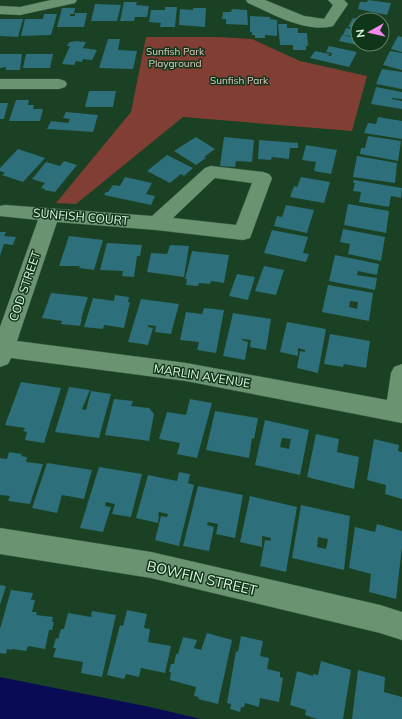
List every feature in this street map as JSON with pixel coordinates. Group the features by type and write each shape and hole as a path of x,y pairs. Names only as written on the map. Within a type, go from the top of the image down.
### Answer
{"street":[{"path":"0,10 20,11 70,0"},
{"path":"253,0 306,22 317,24 328,23 341,4 335,0"},
{"path":"0,84 59,84"},
{"name":"SUNFISH COURT","path":"2,209 156,223 243,233 263,178 211,172 156,223"},
{"name":"COD STREET","path":"1,351 50,214"},
{"name":"MARLIN AVENUE","path":"1,351 186,372 400,412"},
{"path":"400,412 402,373"},
{"name":"BOWFIN STREET","path":"0,541 151,565 380,619 402,626"}],"green space":[{"name":"Sunfish Park","path":"146,37 219,37 252,39 300,61 367,76 352,131 183,117 76,204 56,203 131,112"}],"shaded area":[{"path":"0,677 150,707 201,719 0,719"}],"building":[{"path":"368,0 391,3 388,12 372,12 358,9 360,2 367,2"},
{"path":"124,2 137,2 136,5 149,6 147,17 135,17 134,21 120,21"},
{"path":"95,4 121,5 117,21 91,21"},
{"path":"165,7 177,7 175,27 160,27 161,23 149,22 151,10 165,10"},
{"path":"62,8 75,8 74,14 70,14 70,16 75,16 75,13 87,13 84,27 57,27"},
{"path":"193,8 206,8 205,27 179,25 180,9 193,10"},
{"path":"232,9 247,10 248,25 226,24 226,19 222,19 223,12 231,12"},
{"path":"44,14 57,14 51,35 21,36 25,19 43,19"},
{"path":"250,16 270,17 270,19 277,20 277,36 265,35 265,38 255,38 255,35 252,35 252,32 250,32"},
{"path":"0,19 23,19 18,37 0,36"},
{"path":"278,24 287,24 287,28 298,28 298,33 307,33 308,46 306,46 306,50 293,50 293,45 280,45"},
{"path":"346,28 350,29 350,36 343,35"},
{"path":"342,35 350,37 350,43 339,41"},
{"path":"398,36 402,37 402,52 391,49"},
{"path":"108,39 120,39 118,50 137,51 133,69 99,68"},
{"path":"69,42 86,42 83,48 97,50 92,60 83,59 82,62 76,61 74,65 62,64 70,46 67,46"},
{"path":"329,46 350,50 350,52 357,52 349,67 310,58 315,51 330,54 328,56 331,56 332,53 326,52"},
{"path":"390,51 402,53 402,70 383,65"},
{"path":"0,54 22,54 20,70 6,70 6,67 0,68"},
{"path":"26,54 53,54 50,68 23,68"},
{"path":"382,69 402,72 402,89 376,84"},
{"path":"376,87 402,92 402,99 392,99 402,101 402,109 371,104"},
{"path":"89,91 116,91 113,107 85,107"},
{"path":"16,100 29,100 28,105 34,105 33,109 43,109 40,121 9,121"},
{"path":"0,103 8,103 4,119 0,119"},
{"path":"66,112 98,115 93,132 47,129 51,121 68,123 70,119 63,118"},
{"path":"378,117 402,121 402,139 364,133 368,123 376,124"},
{"path":"368,136 401,141 398,161 360,154 361,148 365,148"},
{"path":"196,137 215,149 196,165 174,151"},
{"path":"224,137 254,140 252,162 236,161 235,167 220,166"},
{"path":"259,140 298,143 298,148 290,148 289,159 272,157 271,160 258,159"},
{"path":"306,145 337,150 331,174 314,171 316,162 302,160"},
{"path":"18,149 45,158 23,182 2,175 5,173 0,171 0,168"},
{"path":"167,155 193,168 184,176 181,174 170,183 147,171"},
{"path":"357,156 397,163 395,183 353,177"},
{"path":"64,161 77,165 55,192 44,190 45,189 41,188 45,183 32,179 46,162 60,166"},
{"path":"125,177 152,183 146,194 155,196 151,205 104,195 113,185 120,186"},
{"path":"301,177 330,182 324,203 290,197 294,186 297,187"},
{"path":"354,180 402,188 401,198 391,196 389,207 359,202 361,192 353,191 355,183 353,183"},
{"path":"348,204 389,211 386,233 344,225"},
{"path":"286,205 314,210 307,233 274,226 277,216 282,217"},
{"path":"343,229 385,237 381,261 348,254 350,244 340,242"},
{"path":"272,230 308,237 303,253 309,254 306,262 264,253"},
{"path":"0,232 6,232 4,236 16,237 13,245 4,244 0,256"},
{"path":"69,236 103,240 94,270 79,268 80,266 59,266"},
{"path":"107,243 142,245 140,256 137,256 134,277 122,276 123,271 100,270"},
{"path":"170,245 189,246 184,277 147,272 151,253 167,254"},
{"path":"192,251 229,255 224,283 211,281 210,284 199,283 198,286 186,285 187,279 185,279"},
{"path":"335,255 379,264 377,275 358,271 357,275 377,278 375,290 329,281"},
{"path":"264,266 284,270 276,295 255,291"},
{"path":"237,274 255,277 248,300 229,296"},
{"path":"328,285 373,293 369,321 322,312","holes":["350,301 358,302 357,309 349,307"]},
{"path":"51,293 88,297 80,326 61,324 62,321 42,318"},
{"path":"115,295 129,297 128,302 130,302 124,328 104,325 103,329 84,327 93,298 114,301"},
{"path":"141,299 179,304 171,334 155,332 156,326 148,325 148,327 153,328 148,345 128,342"},
{"path":"204,308 224,310 216,353 197,350 199,342 180,340 186,312 202,314"},
{"path":"233,313 271,319 266,350 250,347 251,340 242,339 248,342 245,360 223,356"},
{"path":"287,322 326,329 318,373 297,368 300,351 305,352 305,350 298,348 298,356 280,352"},
{"path":"330,334 370,341 366,368 344,364 343,367 324,364"},
{"path":"21,382 61,388 44,443 25,440 27,432 23,431 25,428 5,425"},
{"path":"69,387 90,390 82,409 86,410 91,391 111,394 99,438 55,432"},
{"path":"114,399 133,401 131,406 149,408 154,414 149,441 105,435"},
{"path":"190,399 212,403 197,458 177,454 180,443 159,439 167,412 186,415"},
{"path":"215,411 258,418 254,439 252,438 249,458 206,450"},
{"path":"265,420 309,430 300,475 255,465","holes":["282,438 291,439 289,449 280,447"]},
{"path":"316,434 339,439 337,452 359,457 354,489 307,477"},
{"path":"374,439 399,445 398,451 402,452 402,499 385,494 386,485 367,480"},
{"path":"9,452 22,454 21,456 27,457 26,462 43,464 30,504 8,501 10,496 0,495 0,458 7,459"},
{"path":"47,463 92,470 84,499 62,495 57,513 32,508"},
{"path":"99,467 142,474 131,517 112,514 115,504 106,502 105,506 111,507 103,532 80,528"},
{"path":"179,472 190,474 188,483 194,485 179,546 155,540 161,516 167,517 168,514 159,512 158,523 136,518 148,475 177,481"},
{"path":"198,486 243,495 235,538 216,534 218,524 208,522 207,525 214,527 209,551 183,546"},
{"path":"250,496 297,507 286,572 260,566 265,540 270,541 271,538 262,536 262,547 240,542"},
{"path":"301,505 350,516 344,570 292,558","holes":["318,537 328,539 326,549 317,547"]},
{"path":"377,524 402,531 402,547 396,599 369,592 371,574 349,568 355,527 375,532"},
{"path":"0,585 6,586 0,605"},
{"path":"11,590 33,593 31,600 35,600 32,612 37,612 36,615 53,617 52,622 54,622 52,630 49,630 45,649 28,646 26,651 7,649 6,654 0,653 0,629"},
{"path":"127,610 147,614 144,628 150,629 148,642 171,646 165,673 141,668 139,677 126,674 124,679 107,675 120,625 123,626"},
{"path":"92,611 116,615 102,677 81,673 83,662 53,657 56,648 53,648 56,638 58,639 61,629 64,629 68,613 91,617"},
{"path":"207,633 232,640 218,704 198,699 199,697 194,696 196,687 170,680 171,672 169,672 171,664 174,664 176,654 178,654 183,637 197,640 194,648 201,650"},
{"path":"241,636 263,641 260,656 269,658 267,669 280,672 280,677 283,678 279,702 260,698 259,707 245,703 244,707 241,707 240,712 230,709 231,704 227,703 236,651 238,652"},
{"path":"321,661 351,670 343,719 317,719 305,715 306,710 290,705 297,671 313,676 313,674 318,675"},
{"path":"358,670 385,677 384,692 402,697 402,719 352,719"}],"park label":[{"name":"Sunfish Park Playground","path":"175,56"}]}
